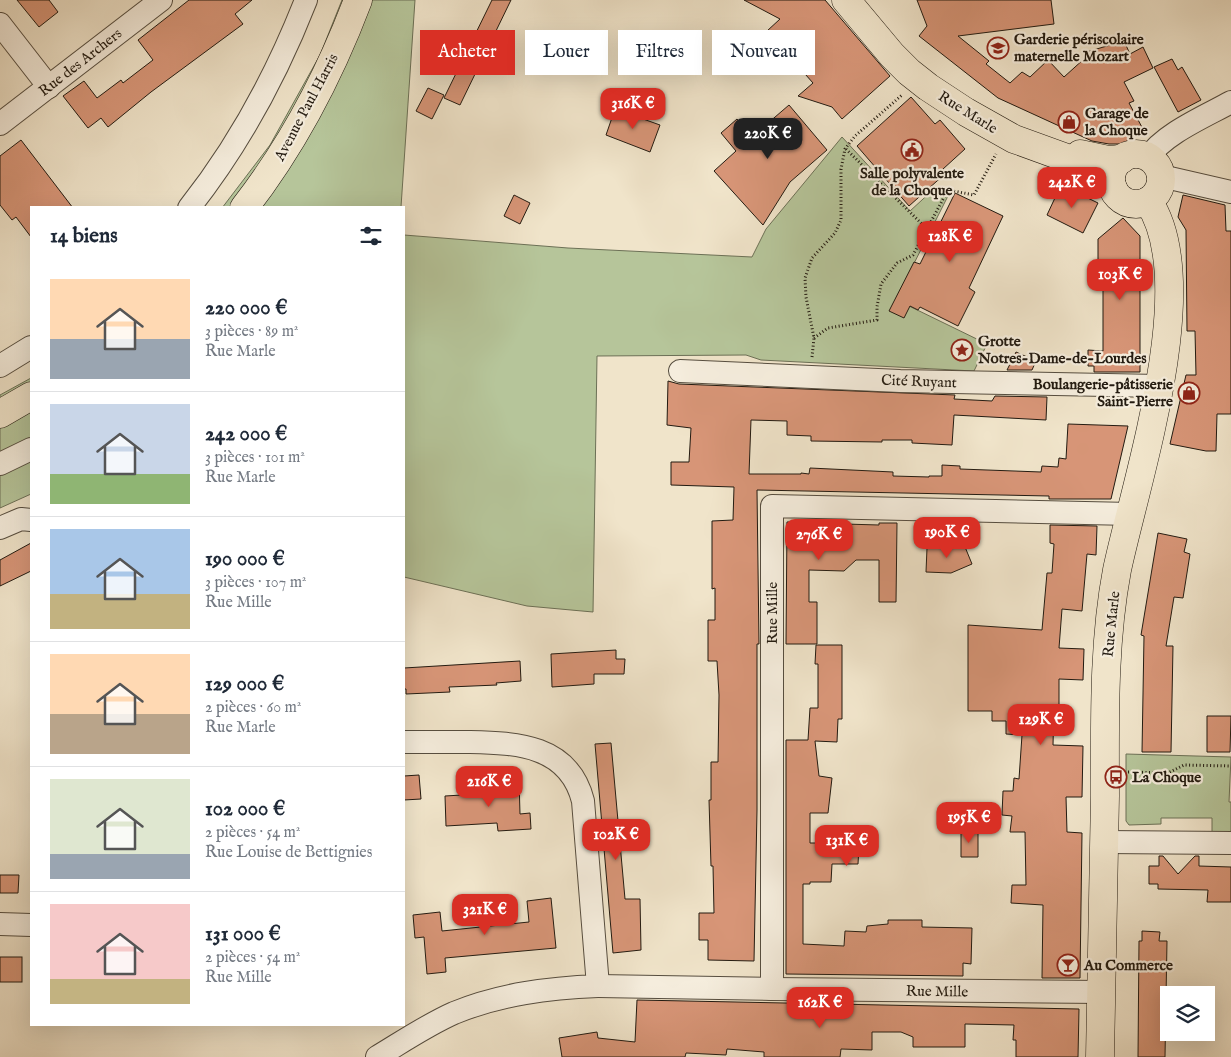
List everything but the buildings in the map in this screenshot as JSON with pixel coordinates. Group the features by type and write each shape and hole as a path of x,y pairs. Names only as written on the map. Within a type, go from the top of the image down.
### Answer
{"main road":[{"name":"Avenue Paul Harris","path":"245,206 274,166 312,101 346,30 358,0"},
{"name":"Rue Marle","path":"846,0 888,50 909,72 928,87 1005,135 1041,150 1094,168 1106,177 1113,188"},
{"name":"Rue Marle","path":"859,0 877,20 922,59 971,97 1014,124 1046,141 1087,156 1144,164"},
{"path":"1117,164 1144,164 1158,190 1155,196 1148,201 1139,204 1129,203 1118,196 1113,188 1113,172 1117,164"},
{"name":"Rue Marle","path":"1100,1057 1108,640 1116,577 1159,386 1166,326 1167,253 1159,220 1148,201"},
{"path":"0,414 30,397"}],"street":[{"name":"Rue des Archers","path":"0,124 161,0"},
{"path":"190,206 219,167 248,120 290,39 306,0"},
{"path":"0,24 49,87"},
{"path":"1231,102 1165,140 1152,151 1144,164 1231,192"},
{"path":"0,366 30,348"},
{"name":"Cité Ruyant","path":"680,371 900,381 1159,386"},
{"path":"0,464 30,449"},
{"name":"Rue Mille","path":"772,989 772,506 1131,514"},
{"path":"0,528 21,519 30,520"},
{"path":"405,742 484,742 527,746 551,755 569,772 576,782 583,801 598,986"},
{"path":"1104,842 1231,843"},
{"path":"0,924 30,924"},
{"name":"Rue Mille","path":"377,1057 427,1027 469,1008 504,997 558,988 598,986 1102,992"}],"path":[{"path":"811,377 814,338 804,278 812,258 835,233 841,220 841,169 845,149 855,136 908,89 928,87"},
{"path":"814,338 828,328 877,320 881,284 896,264 913,255 948,190 974,195 1005,135"},
{"path":"845,149 927,229"},
{"path":"1122,772 1168,774 1184,765 1231,766"}],"green space":[{"path":"342,0 415,0 401,206 224,206 270,145 320,55"},
{"path":"842,137 910,211 935,188 951,190 890,311 909,306 987,344 974,371 761,360 746,355 597,356 593,612 527,606 405,577 405,235 568,248 752,257 766,229"},
{"path":"30,379 30,494 0,508 0,395"},
{"path":"1126,754 1231,757 1229,802 1231,802 1231,831 1212,834 1212,818 1161,818 1161,824 1129,825 1126,821"}],"place":[{"name":"Garderie périscolaire maternelle Mozart","path":"998,48"},
{"name":"Garage de la Choque","path":"1069,122"},
{"name":"Salle polyvalente de la Choque","path":"912,150"},
{"name":"Grotte Notres-Dame-de-Lourdes","path":"962,350"},
{"name":"Boulangerie-pâtisserie Saint-Pierre","path":"1189,393"},
{"name":"La Choque","path":"1116,777"},
{"name":"Au Commerce","path":"1068,965"}]}
